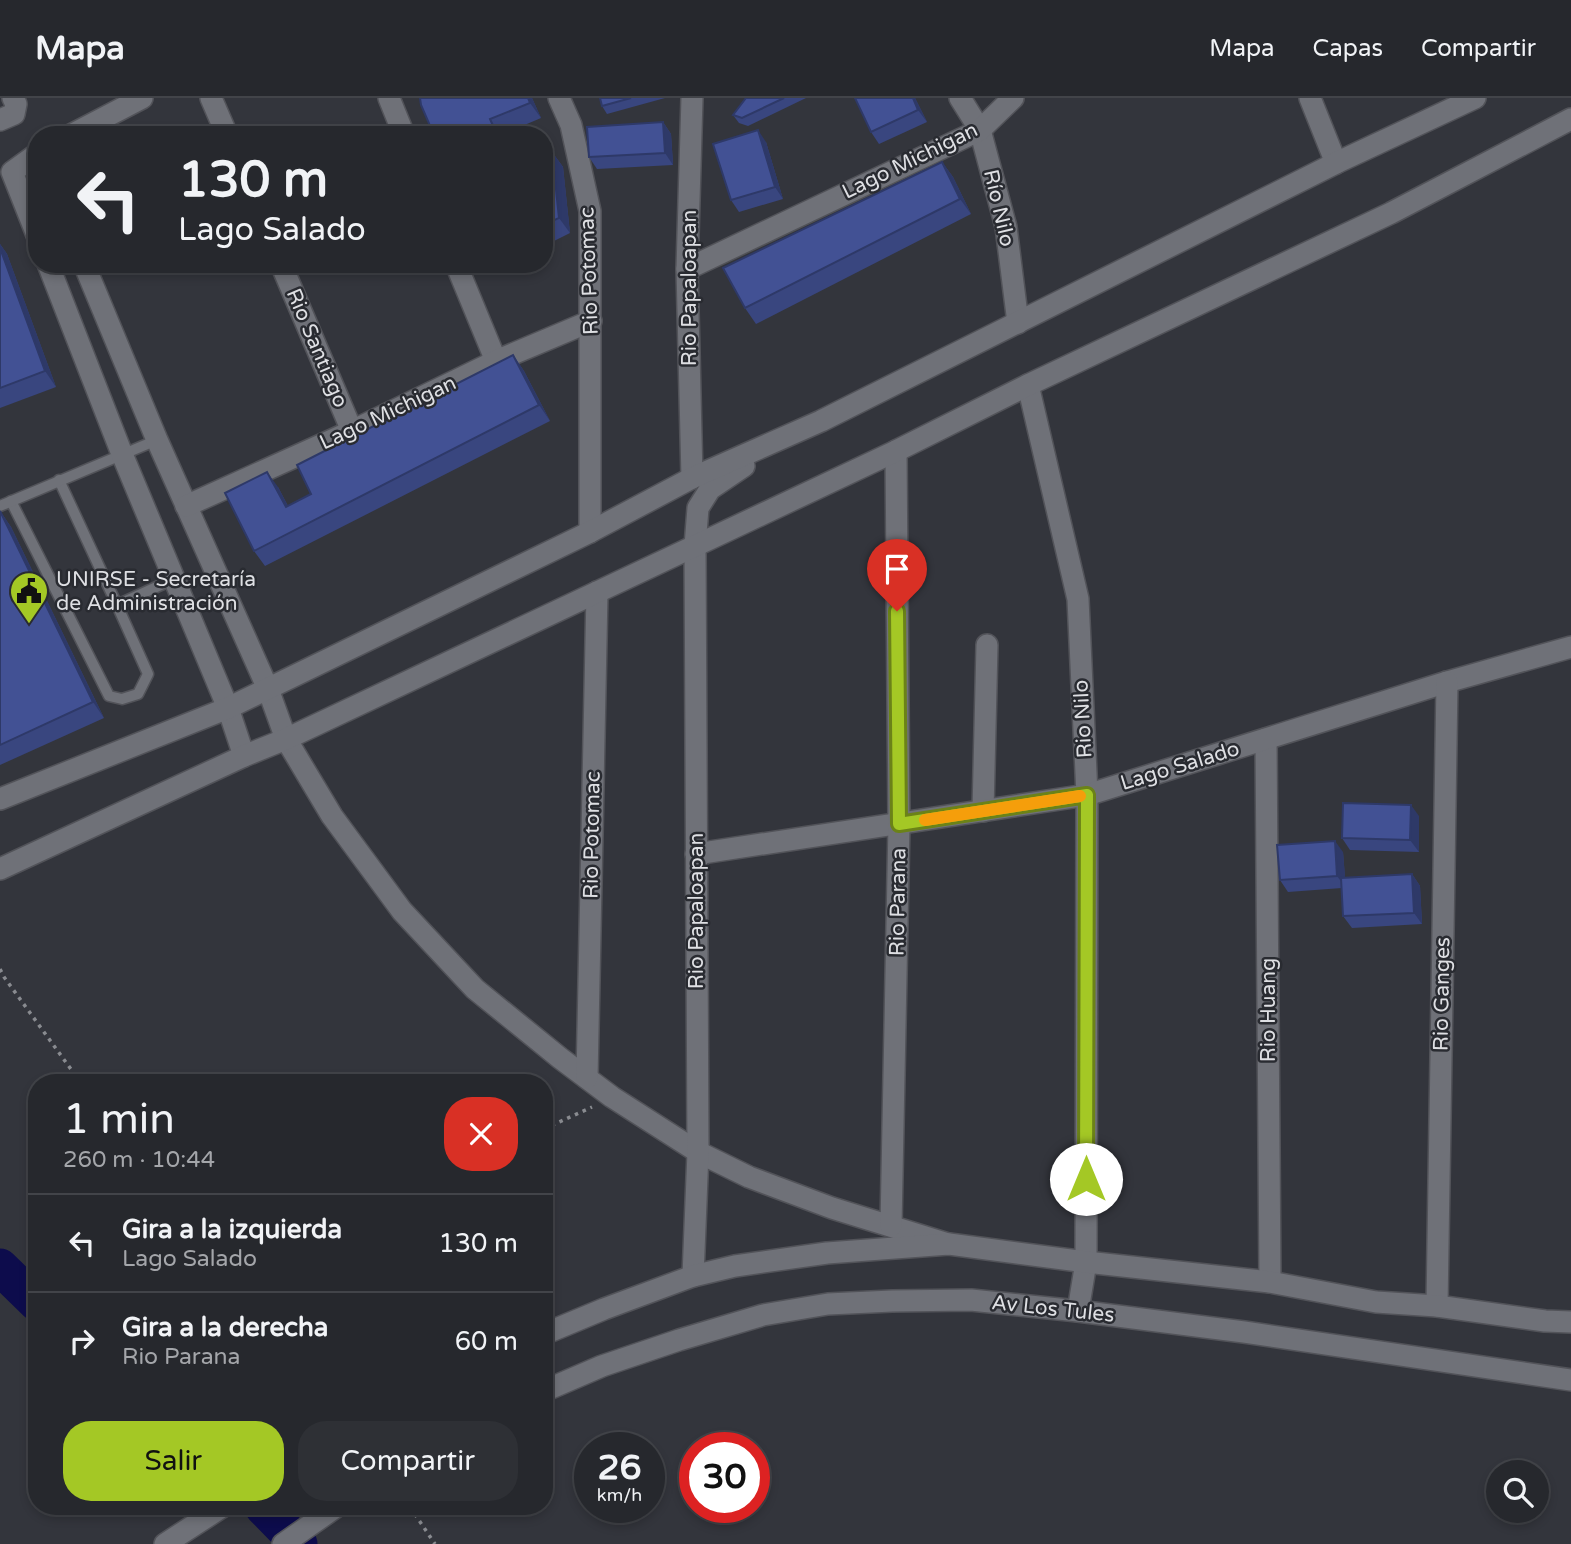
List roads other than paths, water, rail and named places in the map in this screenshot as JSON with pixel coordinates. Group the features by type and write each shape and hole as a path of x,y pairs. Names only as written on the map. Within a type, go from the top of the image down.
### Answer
{"street":[{"path":"88,126 142,98"},
{"path":"211,98 223,126"},
{"path":"389,98 400,126"},
{"name":"Rio Potomac","path":"559,98 571,125 590,211 590,532"},
{"name":"Rio Papaloapan","path":"692,98 687,269 692,478"},
{"name":"Río Nilo","path":"960,98 979,130 1006,227 1018,323"},
{"name":"Lago Michigan","path":"687,269 979,130 1013,98"},
{"path":"1310,98 1336,163"},
{"path":"1,797 228,708 590,532 692,478 821,421 1336,163 1475,98"},
{"path":"0,120 14,114 15,101"},
{"path":"0,869 286,739 896,451 1028,385 1379,219 1571,119"},
{"path":"28,161 6,177 28,218"},
{"path":"52,273 122,454 228,708 244,757"},
{"path":"57,287 81,273"},
{"path":"87,273 186,506 268,689 286,739 332,816 401,911 475,989 612,1097 698,1152 749,1177 832,1208 949,1244 1270,1282 1376,1302 1437,1306 1571,1322"},
{"name":"Rio Santiago","path":"285,273 352,431"},
{"path":"460,273 495,361"},
{"name":"Lago Michigan","path":"186,506 352,431 495,361 591,321"},
{"name":"Rio Nilo","path":"1028,385 1078,599 1087,795 1086,1262 1078,1311"},
{"name":"Rio Papaloapan","path":"692,1276 698,1152 695,546 698,508 710,489 734,472 800,436 821,421"},
{"name":"Rio Parana","path":"891,1226 899,824 896,451"},
{"name":"Rio Potomac","path":"587,1078 597,592"},
{"path":"983,811 987,645"},
{"name":"Lago Salado","path":"696,854 1087,795 1447,682 1571,647"},
{"name":"Rio Ganges","path":"1437,1306 1447,682"},
{"name":"Rio Huang","path":"1266,739 1270,1282"},
{"path":"553,1330 692,1276 735,1266 827,1253 949,1244"},
{"name":"Av Los Tules","path":"553,1387 603,1366 762,1315 828,1304 971,1300 1244,1332 1571,1380"},
{"path":"165,1544 210,1515"},
{"path":"283,1544 325,1515"}],"lane":[{"path":"0,506 158,440"},
{"path":"11,501 109,696 122,699 138,694 148,674 59,481"},
{"path":"117,605 174,579"}],"waterway":[{"path":"0,1267 28,1294"},
{"path":"271,1515 299,1544"}],"place":[{"name":"UNIRSE - Secretaría de Administración","path":"29,625"}]}
